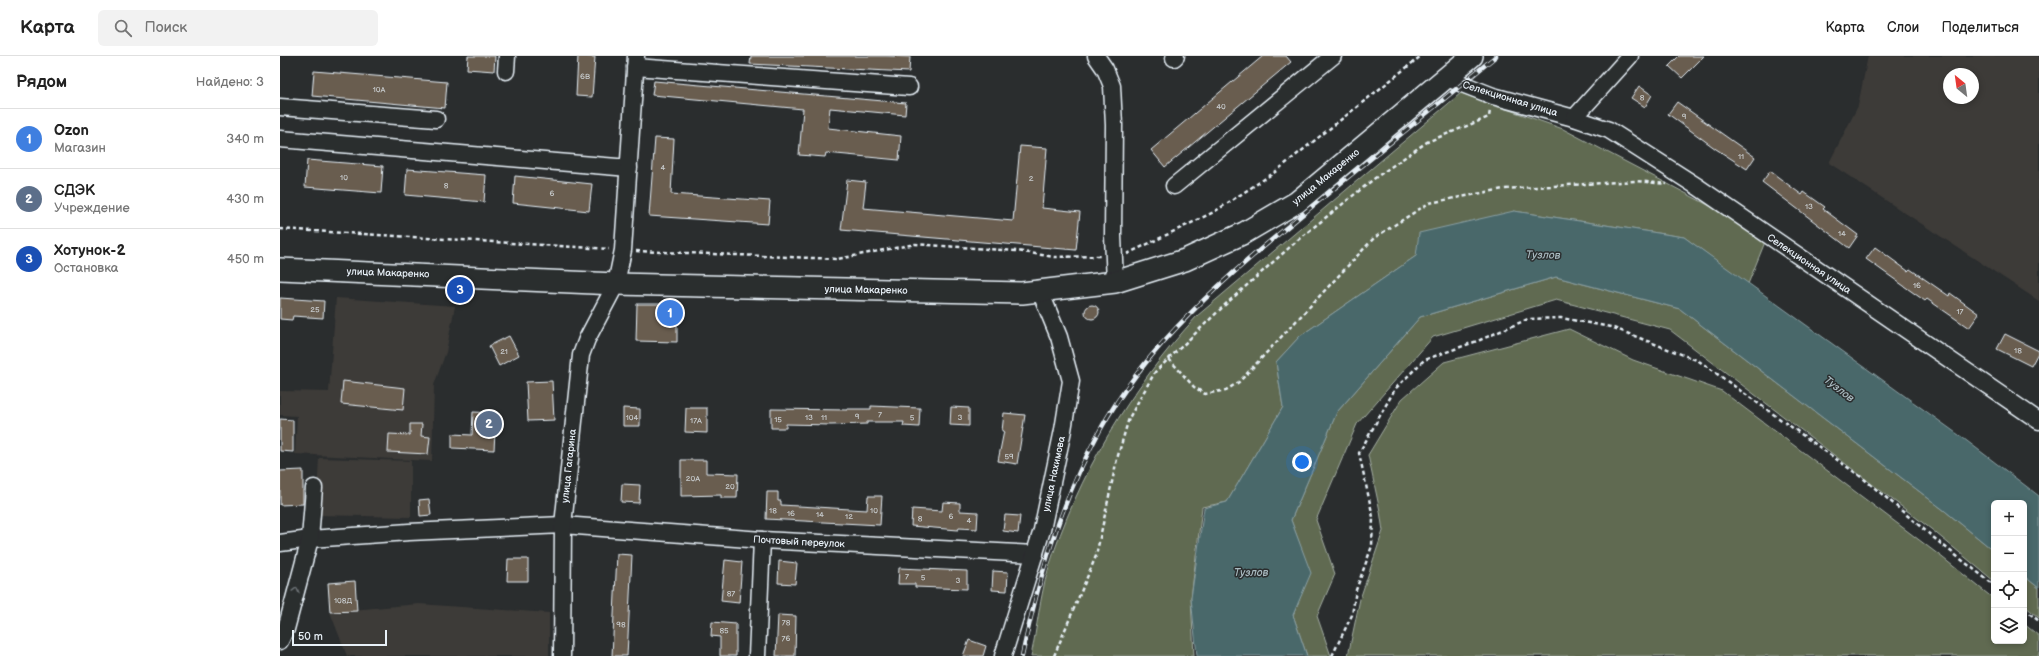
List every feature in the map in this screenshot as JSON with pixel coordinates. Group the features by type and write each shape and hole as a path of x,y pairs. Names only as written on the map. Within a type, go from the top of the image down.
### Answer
{"main road":[{"name":"улица Макаренко","path":"280,269 616,284 1022,293 1115,282 1192,257 1244,233 1297,202 1472,56"}],"street":[{"path":"1096,56 1105,69 1112,86 1114,125 1115,282"},
{"path":"1174,186 1333,56"},
{"path":"1574,118 1630,56"},
{"path":"616,284 623,250 636,62 909,87"},
{"name":"Селекционная улица","path":"1447,78 1493,96 1574,118 1609,130 1698,188 2039,421"},
{"path":"280,107 436,119"},
{"path":"280,139 629,168"},
{"name":"улица Гагарина","path":"562,656 563,525 581,355 586,339 616,284"},
{"name":"улица Нахимова","path":"1003,656 1042,530 1063,430 1071,381 1059,337 1040,291"},
{"path":"280,641 286,628 310,539 314,488"},
{"name":"Почтовый переулок","path":"280,543 310,539 409,532 563,525 762,540 1035,554"},
{"path":"758,656 762,540"}],"path":[{"path":"280,229 623,250 838,259 915,244 1017,251 1054,257 1122,256 1201,218 1275,172 1421,56"},
{"path":"1054,656 1096,556 1117,459 1129,418 1155,372 1227,303 1298,239 1375,178 1427,142 1489,117 1493,96"},
{"path":"1169,359 1194,387 1205,394 1226,390 1239,382 1374,238 1428,203 1503,189 1628,181 1698,188"},
{"path":"1332,656 1352,615 1356,590 1372,546 1373,517 1358,452 1391,395 1395,389 1424,360 1480,340 1528,319 1561,318 1611,327 1699,361 1864,479 1991,583"},
{"path":"2027,611 2039,621"}],"shaded area":[{"path":"1868,56 2039,56 2039,301 1829,163 1858,106"},
{"path":"336,298 455,306 446,352 434,385 432,461 295,454 297,416 280,415 280,391 329,392"},
{"path":"319,458 411,461 411,517 316,515"},
{"path":"419,604 549,613 549,656 347,656 330,612"}],"green space":[{"path":"1461,93 1563,129 1710,206 1765,242 1748,284 1684,237 1514,211 1416,256 1300,336 1276,362 1283,407 1227,502 1202,507 1191,598 1194,656 1031,656 1048,570 1060,535 1091,467 1109,434 1128,403 1150,373 1197,316"},
{"path":"1556,277 1680,309 1945,511 1991,549 1991,579 1931,529 1670,330 1556,300 1433,337 1357,424 1316,520 1335,574 1317,616 1331,656 1307,656 1293,615 1310,573 1291,520 1337,412 1420,317"},
{"path":"1569,329 1633,360 1722,391 1943,558 1991,597 1991,644 2027,644 2027,626 2039,636 2039,656 1348,656 1360,599 1383,531 1368,455 1402,399 1444,362"},
{"path":"2027,578 2039,588 2039,618 2027,608"}],"water":[{"name":"Тузлов","path":"1514,211 1684,237 1963,438 2039,496 2039,588 2027,578 2027,500 1991,500 1991,549 1945,511 1680,309 1556,277 1420,317 1337,412 1291,520 1311,573 1293,615 1307,656 1197,656 1191,598 1204,508 1227,502 1283,407 1276,362 1300,336 1416,256 1419,233"}],"building":[{"path":"468,56 495,56 494,71 467,69"},
{"path":"578,56 595,57 592,97 576,96"},
{"path":"751,56 910,57 909,72 750,64"},
{"path":"1263,56 1286,56 1291,62 1165,167 1151,150"},
{"path":"1679,56 1704,56 1682,78 1669,66"},
{"path":"314,71 447,82 445,108 312,96"},
{"path":"654,81 906,103 905,115 830,108 828,128 901,136 899,160 826,153 825,157 799,155 803,109 652,95"},
{"path":"1639,86 1652,95 1645,107 1631,98"},
{"path":"1677,102 1755,157 1747,169 1716,149 1668,114"},
{"path":"655,138 674,139 671,194 770,201 768,224 649,216"},
{"path":"1020,146 1047,148 1042,208 1080,212 1076,250 841,230 847,180 866,182 863,208 1013,221"},
{"path":"307,160 383,166 381,193 305,187"},
{"path":"407,169 486,175 484,202 405,195"},
{"path":"1770,171 1802,195 1804,192 1825,207 1823,209 1858,235 1849,248 1762,182"},
{"path":"515,176 592,184 589,211 513,203"},
{"path":"1875,247 1908,271 1910,269 1949,296 1950,293 1979,314 1969,328 1927,299 1925,301 1866,259"},
{"path":"280,298 324,301 323,318 293,316 292,320 280,319"},
{"path":"637,304 677,304 677,342 636,341"},
{"path":"1089,305 1095,305 1099,309 1099,315 1095,319 1089,319 1085,315 1085,309"},
{"path":"2005,334 2039,351 2031,366 1997,349"},
{"path":"509,336 519,355 499,366 489,346"},
{"path":"343,381 405,388 403,410 341,404"},
{"path":"552,381 554,420 528,421 526,382"},
{"path":"871,406 920,408 919,427 903,426 904,422 867,422 867,424 831,425 786,424 786,428 771,428 771,409 847,410 871,409"},
{"path":"951,407 969,408 969,426 950,425"},
{"path":"623,408 640,409 640,426 623,426"},
{"path":"686,408 707,408 707,433 685,432"},
{"path":"473,412 496,413 494,450 452,448 452,434 472,435"},
{"path":"1004,413 1025,415 1017,464 998,461 1004,431 1002,431"},
{"path":"280,419 293,420 293,452 280,451"},
{"path":"410,424 422,424 421,436 430,437 428,454 388,452 389,434 410,435"},
{"path":"681,460 706,460 706,473 738,474 737,498 721,498 721,495 681,496"},
{"path":"303,470 303,504 280,505 280,471"},
{"path":"622,484 640,485 639,503 621,502"},
{"path":"767,492 778,492 778,501 781,501 781,505 867,510 868,496 882,496 880,525 766,519"},
{"path":"429,499 431,515 420,516 419,500"},
{"path":"943,502 960,503 960,511 978,512 977,529 959,528 958,530 911,526 912,509 942,511"},
{"path":"1005,515 1020,516 1018,533 1003,531"},
{"path":"617,554 632,555 627,656 612,656"},
{"path":"508,559 528,559 528,581 507,581"},
{"path":"725,560 742,562 739,603 721,601"},
{"path":"779,561 797,563 795,584 778,583"},
{"path":"899,568 967,571 967,589 915,587 915,584 898,584"},
{"path":"993,571 1008,572 1007,591 992,590"},
{"path":"355,581 357,611 330,612 328,583"},
{"path":"778,615 796,616 795,656 776,656"},
{"path":"712,622 736,624 736,656 720,656 720,637 711,636"},
{"path":"969,640 986,646 983,656 963,656"}],"railway":[{"path":"1022,656 1052,541 1073,486 1099,432 1119,398 1143,366 1168,336 1255,254 1496,56"}],"place":[{"name":"Хотунок-2","path":"460,290"},
{"name":"Ozon","path":"670,313"},
{"name":"СДЭК","path":"489,424"}]}
